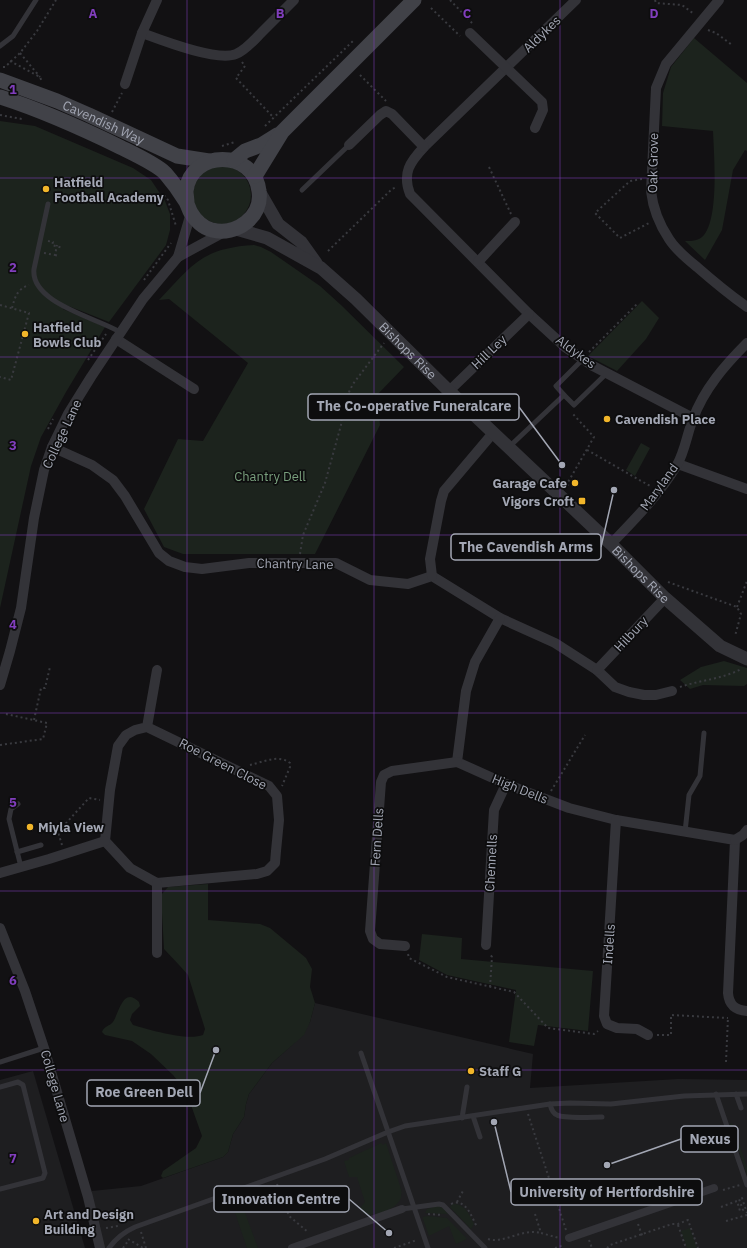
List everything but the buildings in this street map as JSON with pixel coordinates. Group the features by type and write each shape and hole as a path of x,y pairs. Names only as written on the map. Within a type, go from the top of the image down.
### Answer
{"main road":[{"path":"230,230 249,220 258,207 260,191 255,176 246,166 234,160 245,151 261,145 282,132 414,0"},
{"name":"Cavendish Way","path":"2,74 177,156 209,161 221,158 234,160"},
{"name":"Cavendish Way","path":"0,97 82,129 139,156 164,172 199,223 210,230 230,230"},
{"path":"255,176 282,132"},
{"path":"189,208 186,190 190,178 198,168 209,161"}],"street":[{"path":"125,84 142,33 157,0"},
{"path":"142,33 172,44 199,51 231,56 245,49 294,0"},
{"name":"Aldykes","path":"576,0 424,147 412,160 407,173 406,184 410,194 529,314 565,346 593,366 693,418"},
{"name":"Oak Grove","path":"718,0 666,64 656,88 651,177 653,205 657,218 670,240 684,256 747,308"},
{"path":"470,33 542,102 543,110 536,128"},
{"path":"348,145 386,111 392,114 424,147"},
{"name":"Bishops Rise","path":"260,191 278,224 301,242 317,265"},
{"name":"College Lane","path":"178,256 189,208"},
{"path":"478,262 515,222"},
{"name":"College Lane","path":"0,685 21,608 34,518 44,470 52,447 68,414 143,299 178,256 230,230"},
{"name":"Bishops Rise","path":"230,230 267,238 317,265 356,299 449,391 611,544 665,598 720,646 746,662"},
{"name":"Hill Ley","path":"449,391 529,314"},
{"path":"118,336 194,389"},
{"name":"Maryland","path":"611,544 660,491 678,464 693,418 713,381 729,361 747,343"},
{"path":"493,433 444,491 440,500 430,559 432,576 500,618 555,643 597,670 615,687 644,695 656,695 672,690"},
{"name":"Chantry Lane","path":"52,447 92,465 113,480 125,496 159,553 169,561 185,567 202,569 249,563 336,563 370,580 386,583 408,584 432,576"},
{"path":"678,464 747,489"},
{"name":"Hilbury","path":"597,670 665,598"},
{"path":"457,762 466,691 475,662 500,618"},
{"path":"156,953 157,883 130,868 105,841 108,803 118,746 126,735 147,726 157,670"},
{"name":"Roe Green Close","path":"147,726 269,786 277,796 279,820 274,863 267,871 257,874 157,883"},
{"name":"High Dells","path":"457,762 506,784 569,808 616,820 735,840"},
{"name":"Fern Dells","path":"405,946 380,944 372,939 370,931 381,782 384,775 392,771 457,762"},
{"name":"Chennells","path":"486,945 494,810 506,784"},
{"name":"Indells","path":"607,1024 604,1016 616,820"},
{"path":"747,830 743,835 735,840 728,993 729,1001 733,1007 739,1010 747,1011"},
{"path":"0,873 105,841"},
{"name":"College Lane","path":"0,928 25,991 44,1048 88,1197 100,1248"},
{"path":"607,1024 617,1028 637,1029 648,1035"},
{"path":"566,1238 718,1189"},
{"path":"292,1248 402,1209"}],"lane":[{"path":"0,46 16,32 36,0"},
{"path":"302,190 348,145"},
{"path":"48,204 37,251 33,277 36,284 55,302 110,326 118,336"},
{"path":"583,359 556,386 574,405 608,373"},
{"path":"508,448 564,395"},
{"path":"686,832 689,795 700,776 704,733"},
{"path":"18,804 11,810 9,819 21,867"},
{"path":"17,852 41,844"},
{"path":"0,1062 44,1048"},
{"path":"362,1053 428,1248"},
{"path":"0,1087 18,1082 23,1085 45,1173 43,1178 0,1189"},
{"path":"462,1118 467,1088"},
{"path":"716,1094 747,1185"},
{"path":"736,1094 741,1108"},
{"path":"109,1248 120,1235 139,1226 275,1178 405,1126 550,1104 611,1104 684,1096 747,1094"},
{"path":"550,1104 553,1112 557,1115 602,1117"},
{"path":"473,1116 480,1137"},
{"path":"402,1209 439,1204 447,1208 486,1248"}],"path":[{"path":"2,74 10,61 20,53 37,31 56,0"},
{"path":"431,8 460,36 470,33 472,23 450,0"},
{"path":"655,0 656,3 682,5 700,23 732,45"},
{"path":"262,129 357,37"},
{"path":"20,53 40,77 44,86"},
{"path":"236,54 245,66 236,78 274,118"},
{"path":"10,61 40,77"},
{"path":"360,75 386,102 386,111"},
{"path":"112,113 120,99 125,84"},
{"path":"0,115 22,119"},
{"path":"219,148 239,140"},
{"path":"489,167 515,222"},
{"path":"651,177 630,181 595,213 620,238 657,218"},
{"path":"328,251 392,189 406,184"},
{"path":"164,194 170,206 177,232"},
{"path":"162,256 174,238"},
{"path":"40,239 53,242 52,245 63,248"},
{"path":"55,255 57,246"},
{"path":"37,251 59,256"},
{"path":"12,308 16,295 19,291 23,287 36,284"},
{"path":"583,359 638,303"},
{"path":"0,305 29,313 11,380 0,377"},
{"path":"300,554 303,535 325,483 341,425 343,404 353,384 384,343"},
{"path":"569,410 594,437 567,484 570,489"},
{"path":"586,450 660,491"},
{"path":"735,636 740,614 737,607 747,581"},
{"path":"668,582 737,607"},
{"path":"672,690 740,670 746,662"},
{"path":"34,720 41,688 45,688 50,667"},
{"path":"0,745 43,739 47,723 6,714"},
{"path":"546,799 585,735"},
{"path":"235,769 280,758 286,760 290,763 290,767 277,796"},
{"path":"64,854 58,832 89,798 108,803"},
{"path":"486,945 492,956 490,987"},
{"path":"405,946 409,958 447,977 514,992 548,1028 594,1034 607,1024"},
{"path":"726,1062 728,1018 733,1007"},
{"path":"648,1035 671,1035 671,1015 728,1018"},
{"path":"487,1239 493,1241 501,1240 528,1231 566,1238 525,1108"},
{"path":"275,1178 289,1216 310,1234 313,1240"},
{"path":"718,1189 739,1185"},
{"path":"447,1208 451,1204 457,1202 464,1189"},
{"path":"721,1207 737,1201 740,1211 743,1210 739,1199 742,1198 747,1214 726,1221"},
{"path":"457,1202 465,1206 471,1213 478,1230"},
{"path":"417,1216 429,1214 455,1216"},
{"path":"535,1214 541,1233"},
{"path":"635,1215 643,1238"},
{"path":"607,1248 610,1245 688,1220 698,1248"},
{"path":"678,1224 686,1248"},
{"path":"106,1229 118,1226"},
{"path":"139,1226 146,1248"},
{"path":"394,1248 424,1238"},
{"path":"123,1248 129,1240 143,1248"}],"shaded area":[{"path":"315,1003 533,1054 530,1088 678,1079 747,1080 747,1248 100,1248 92,1201 92,1191 141,1186 223,1157 228,1152 233,1134 244,1117 249,1094 272,1063 291,1046 310,1022"},
{"path":"33,1071 85,1248 0,1248 0,1080"}],"green space":[{"path":"694,38 747,83 747,151 745,150 733,170 722,230 705,260 685,241 695,240 702,237 709,226 714,200 715,170 713,131 662,126 663,93 671,67"},
{"path":"0,121 35,126 133,168 151,180 165,201 170,214 170,230 166,245 109,322 66,305 63,309 105,327 41,437 31,466 0,608"},
{"path":"222,166 233,168 246,179 249,184 251,195 249,206 238,219 233,222 222,224 211,222 198,211 195,206 193,195 195,184 206,171 211,168"},
{"name":"Chantry Dell","path":"254,245 271,252 320,286 404,367 377,395 380,425 315,554 183,554 164,547 144,509 178,439 203,441 248,363 169,299 159,300 180,277 199,260 222,250"},
{"path":"642,301 659,318 646,339 617,371 588,356"},
{"path":"641,443 650,448 635,476 626,470"},
{"path":"724,661 747,668 747,684 744,686 703,685 690,689 680,680 701,667"},
{"path":"208,884 208,920 260,924 270,928 306,958 312,969 310,987 315,1003 310,1022 304,1035 272,1063 249,1094 244,1117 233,1134 228,1152 223,1157 163,1178 161,1176 163,1171 196,1148 202,1136 186,1091 173,1075 151,1054 132,1041 105,1035 102,1032 104,1028 113,1022 122,1003 129,997 134,998 139,1002 140,1006 132,1014 130,1020 133,1025 178,1036 188,1037 203,1035 205,1029 188,975 164,949 161,895 168,887"},
{"path":"422,934 462,938 461,959 593,971 588,1031 538,1025 534,1046 509,1042 516,990 447,975 419,960"},
{"path":"732,1123 747,1167 747,1175 730,1124"},
{"path":"381,1143 383,1145 386,1143 401,1189 401,1195 400,1200 392,1208 380,1213 369,1215 363,1213 360,1208 365,1202 357,1177 349,1177 344,1161 349,1160 349,1158"},
{"path":"248,1196 251,1208 244,1210 258,1248 247,1248 232,1204 234,1201"},
{"path":"453,1204 460,1205 468,1213 474,1224 471,1229 450,1207"},
{"path":"437,1206 443,1208 448,1214 425,1213 427,1209"},
{"path":"428,1216 447,1218 467,1239 456,1244 449,1226 429,1236 423,1219 423,1217"},
{"path":"690,1228 697,1248 687,1248 681,1231"}],"place":[{"name":"Hatfield Football Academy","path":"46,189"},
{"name":"Hatfield Bowls Club","path":"25,334"},
{"name":"Cavendish Place","path":"607,419"},
{"name":"The Co-operative Funeralcare","path":"562,465"},
{"name":"Garage Cafe","path":"575,483"},
{"name":"The Cavendish Arms","path":"614,490"},
{"name":"Vigors Croft","path":"582,501"},
{"name":"Miyla View","path":"30,827"},
{"name":"Roe Green Dell","path":"216,1050"},
{"name":"Staff G","path":"471,1071"},
{"name":"University of Hertfordshire","path":"494,1122"},
{"name":"Nexus","path":"607,1165"},
{"name":"Art and Design Building","path":"36,1221"},
{"name":"Innovation Centre","path":"389,1233"}]}
